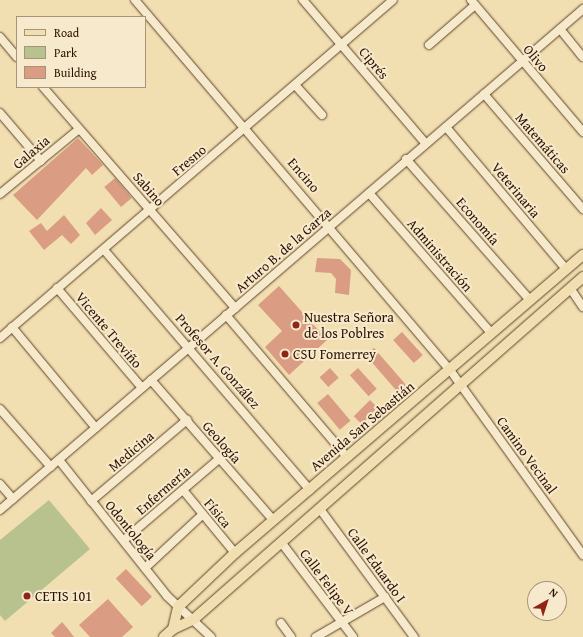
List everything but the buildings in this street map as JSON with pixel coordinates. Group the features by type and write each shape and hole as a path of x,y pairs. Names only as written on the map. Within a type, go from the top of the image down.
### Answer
{"main road":[{"name":"Avenida San Sebastián","path":"164,637 173,629 235,553 583,255"},
{"name":"Avenida San Sebastián","path":"186,613 281,542 320,509 583,276"},
{"path":"173,629 186,613"}],"street":[{"name":"Encino","path":"135,0 331,227 450,370"},
{"name":"Ciprés","path":"303,0 425,143"},
{"name":"Fresno","path":"0,338 296,86 393,0"},
{"path":"429,45 473,2"},
{"name":"Olivo","path":"473,2 583,132"},
{"name":"Arturo B. de la Garza","path":"0,510 190,348 226,315 331,227 406,159 446,127 583,9"},
{"path":"560,29 583,57"},
{"path":"0,37 16,56"},
{"path":"296,86 322,115"},
{"name":"Sabino","path":"44,88 235,308"},
{"name":"Matemáticas","path":"484,94 583,209"},
{"path":"0,113 41,161"},
{"name":"Veterinaria","path":"446,127 566,269"},
{"name":"Galaxia","path":"2,190 41,161 79,129"},
{"name":"Economía","path":"406,159 530,300"},
{"name":"Administración","path":"369,193 491,334"},
{"name":"Profesor A. González","path":"105,250 310,490"},
{"name":"Vicente Treviño","path":"57,288 142,388"},
{"path":"570,288 583,307"},
{"path":"226,315 347,457"},
{"path":"12,328 96,428"},
{"name":"Camino Vecinal","path":"450,370 583,555"},
{"name":"Geología","path":"151,380 273,520"},
{"path":"0,409 52,467"},
{"name":"Medicina","path":"91,501 187,420"},
{"name":"Enfermería","path":"124,540 220,458"},
{"name":"Odontología","path":"59,460 145,568 186,613 211,637"},
{"path":"0,484 13,499"},
{"name":"Física","path":"183,490 235,553"},
{"name":"Calle Eduardo I","path":"320,509 414,637"},
{"path":"145,568 202,514"},
{"name":"Calle Felipe V","path":"281,542 340,622 353,637"},
{"path":"316,637 385,597"},
{"path":"281,623 291,637"}],"green space":[{"name":"CETIS 101","path":"49,500 90,549 5,621 0,615 0,540"}],"place":[{"name":"Nuestra Señora de los Poblres","path":"296,325"},
{"name":"CSU Fomerrey","path":"285,354"},
{"name":"CETIS 101","path":"27,596"}]}
